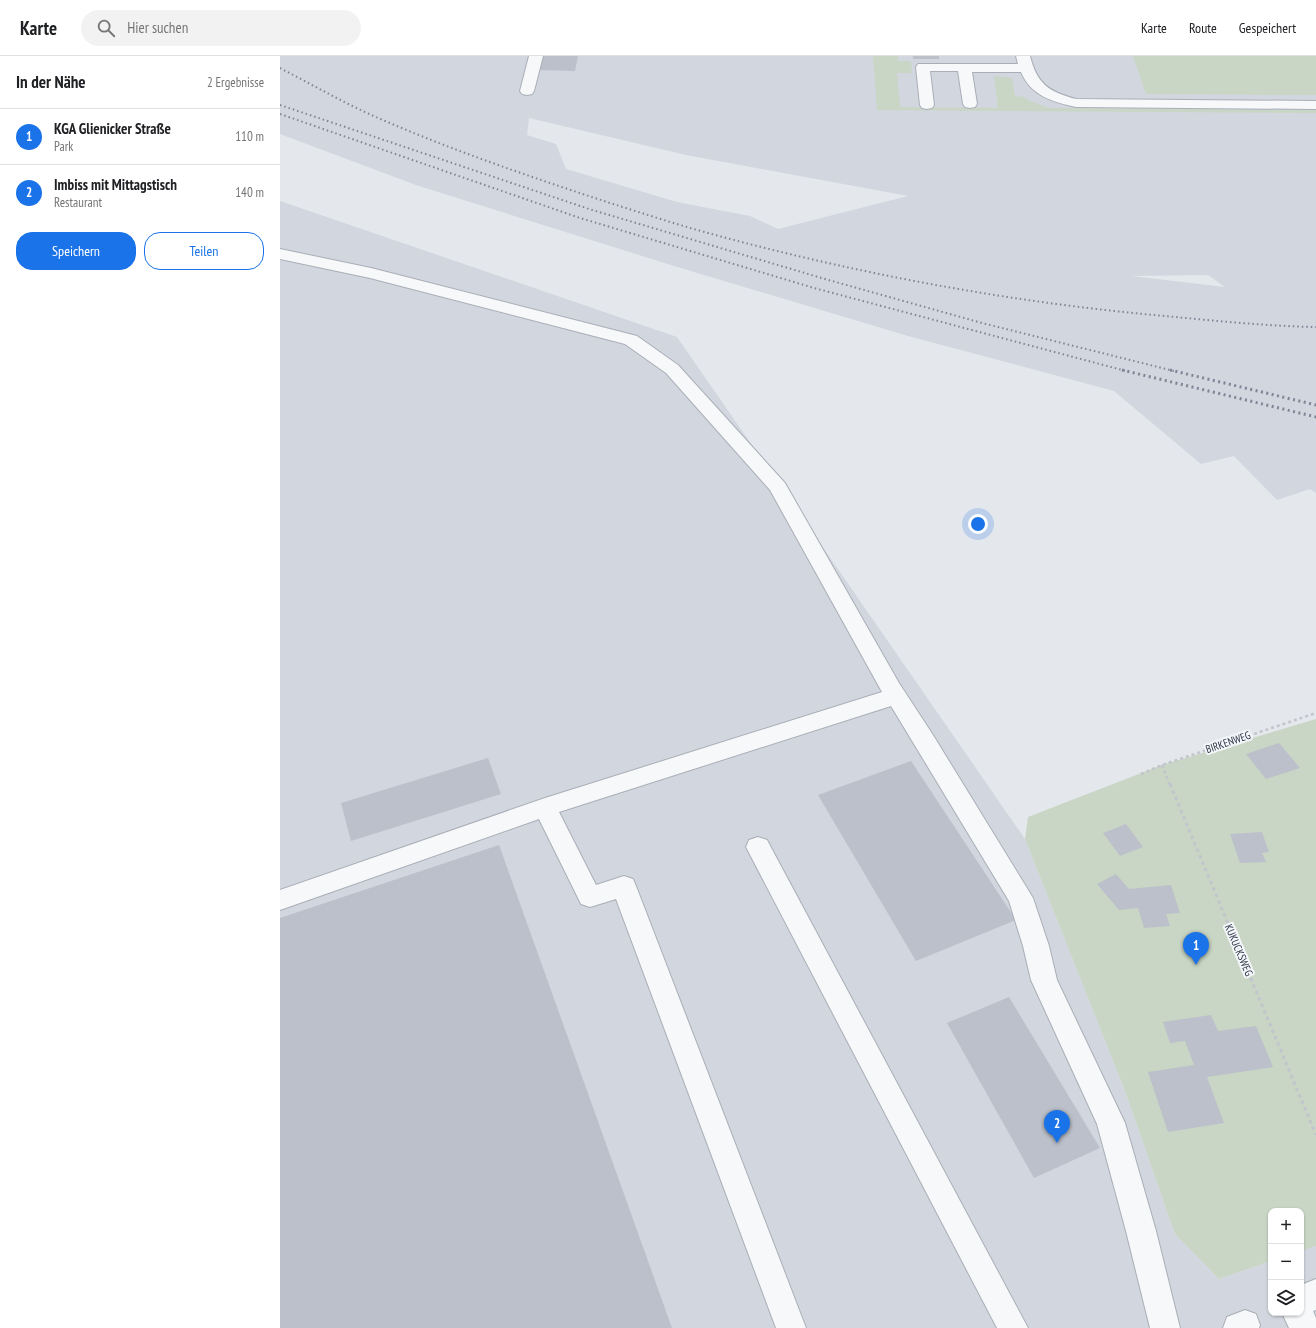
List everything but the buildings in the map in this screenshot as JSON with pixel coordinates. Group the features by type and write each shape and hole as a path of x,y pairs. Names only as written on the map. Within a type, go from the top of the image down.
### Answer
{"lane":[{"path":"527,91 536,56"},
{"path":"927,105 923,67 964,67 1024,62 1037,88 1056,99 1076,103 1316,105"},
{"path":"964,67 970,104"},
{"path":"280,254 371,273 631,340 672,369 778,487 896,696 1021,898 1036,946 1044,980 1111,1124 1141,1231 1165,1328"},
{"path":"280,900 545,807 896,696"},
{"path":"545,807 590,897 624,886 791,1328"},
{"path":"758,847 1013,1328"},
{"path":"1304,1300 1316,1294"},
{"path":"1298,1316 1305,1328"}],"path":[{"name":"BIRKENWEG","path":"1141,774 1162,765 1316,713"},
{"name":"KUKUCKSWEG","path":"1162,765 1316,1135"}],"shaded area":[{"path":"280,56 1316,56 1316,493 1310,489 1277,500 1234,456 1201,464 1114,391 908,336 674,266 416,185 280,134","holes":["529,118 686,155 908,196 778,229 750,216 677,202 566,169 556,144 527,135","1208,275 1225,287 1131,276"]},
{"path":"280,201 677,337 1025,839 1125,1091 1175,1234 1219,1279 1268,1262 1268,1316 1304,1316 1304,1250 1316,1246 1316,1328 280,1328"}],"green space":[{"path":"873,56 898,56 898,61 911,61 912,73 897,73 900,107 998,108 994,76 1012,78 1015,96 1024,97 1048,108 1316,110 1316,113 877,110"},
{"path":"1133,56 1316,56 1316,95 1146,94"},
{"path":"1316,719 1316,1246 1304,1250 1304,1208 1268,1208 1268,1262 1219,1279 1175,1234 1125,1091 1025,839 1028,817 1162,765"}],"railway":[{"path":"280,68 334,97 396,126 518,172 696,230 818,261 929,284 1041,302 1215,321 1316,327"},
{"path":"280,105 589,209 825,279 982,323 1170,370"},
{"path":"280,114 580,218 814,288 1125,371"},
{"path":"1170,370 1316,405"},
{"path":"1170,370 1174,371"},
{"path":"1125,371 1316,417"}],"place":[{"name":"KGA Glienicker Straße","path":"1196,965"},
{"name":"Imbiss mit Mittagstisch","path":"1057,1143"}]}
